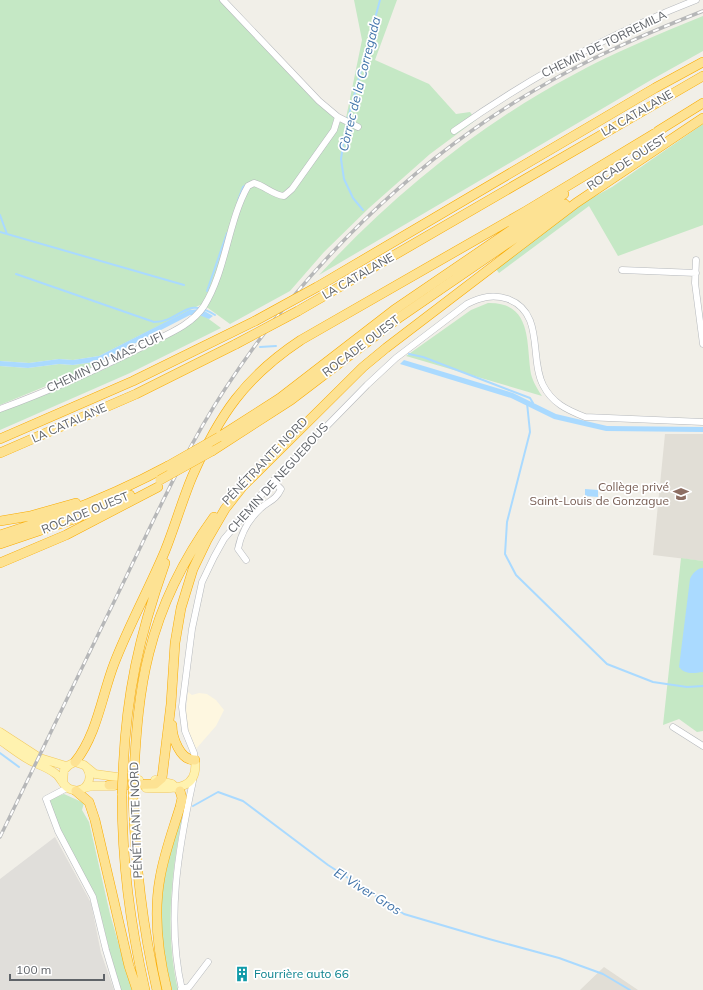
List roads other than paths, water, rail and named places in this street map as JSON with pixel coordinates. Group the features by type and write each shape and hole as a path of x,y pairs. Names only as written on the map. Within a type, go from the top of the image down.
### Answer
{"highway":[{"name":"LA CATALANE","path":"0,439 133,381 255,321 648,92 703,62"},
{"name":"LA CATALANE","path":"0,453 136,394 298,311 703,76"},
{"path":"75,762 90,735 131,621 159,565 192,477 209,453 211,436 230,405 243,389 278,356 301,340 526,210 703,103"},
{"name":"ROCADE OUEST","path":"0,544 74,519 159,483 209,453 291,400 357,348 483,259 703,113"},
{"path":"110,785 155,784 160,780 171,704 175,643 180,608 193,569 207,540 225,509 243,486 363,367 576,203 703,118"},
{"name":"ROCADE OUEST","path":"0,535 70,511 151,475 219,437 280,398 394,310 662,129"},
{"name":"PÉNÉTRANTE NORD","path":"157,990 146,942 140,899 135,846 133,795 140,701 149,653 168,598 202,534 241,483 310,415 363,367"},
{"name":"PÉNÉTRANTE NORD","path":"144,990 128,904 122,842 122,794 126,723 137,653 148,610 209,453"},
{"path":"0,521 30,516 74,504 151,475"},
{"path":"0,563 66,535 159,483"},
{"path":"171,704 172,730 175,743 187,757 191,760 195,760"},
{"path":"167,990 158,945 156,912 160,878 182,798 177,787"},
{"path":"68,789 89,802 95,820 129,966 137,990"}],"main road":[{"path":"0,732 40,758 66,766"},
{"path":"0,740 30,760 55,773 68,789"},
{"path":"68,789 110,785 147,788 177,787 185,781 194,778 195,760"},
{"path":"68,789 62,774 66,766 75,762 95,774 104,777 160,780 177,787"},
{"path":"68,789 87,785 90,777 87,768"}],"street":[{"path":"223,0 319,101 338,116 358,127"},
{"name":"CHEMIN DE TORREMILA","path":"454,131 527,83 577,54 696,0"},
{"name":"CHEMIN DU MAS CUFI","path":"0,409 109,364 177,329 195,317 204,306 218,274 248,186 254,183 284,196 292,189 334,130 338,116"},
{"path":"696,260 695,283 703,344"},
{"path":"622,270 696,273"},
{"name":"CHEMIN DE NEGUEBOUS","path":"195,760 194,753 184,727 182,707 192,629 202,582 224,539 273,481 312,439 396,358 467,304 477,299 496,296 518,304 527,314 532,324 540,380 552,399 566,410 585,417 703,422"},
{"path":"246,560 238,549 240,537 257,512 278,495 281,489 273,481"},
{"path":"673,727 703,746"},
{"path":"194,778 180,848 174,903 174,928 182,989 189,987 208,962"},
{"path":"68,789 46,799 49,811 58,831 93,897 106,950 118,990"}],"water":[{"path":"201,309 213,316 209,319 199,315 190,315 101,361 73,365 59,364 28,368 0,366 0,361 29,363 59,359 73,360 99,356 189,310"},
{"path":"404,360 513,393 556,414 607,426 703,427 703,432 606,431 554,419 511,398 400,364"},
{"path":"585,489 598,490 598,497 585,496"},
{"path":"703,568 703,672 690,673 681,670 679,667 690,579 695,572"}],"waterway":[{"name":"Còrrec de la Corregada","path":"363,210 353,198 344,179 341,159 346,126 380,0"},
{"path":"238,200 243,187 246,185"},
{"path":"0,215 7,234"},
{"path":"0,232 184,285"},
{"path":"207,291 227,233"},
{"path":"16,274 154,322 171,318 190,308 205,310 215,315"},
{"path":"260,347 276,346"},
{"path":"409,354 423,357 530,398 533,403"},
{"path":"527,403 530,432 507,522 505,554 516,575 607,664 653,682 687,687 703,686"},
{"name":"El Viver Gros","path":"0,753 19,767"},
{"name":"El Viver Gros","path":"193,806 218,792 243,801 328,865 404,914 559,958 603,974 630,990"}],"railway":[{"path":"0,837 186,456 225,389 256,344 289,302 325,260 403,185 445,150 489,119 555,78 576,67 703,11"}],"place":[{"name":"Collège privé Saint-Louis de Gonzague","path":"681,494"},
{"name":"Fourrière auto 66","path":"242,974"}]}
